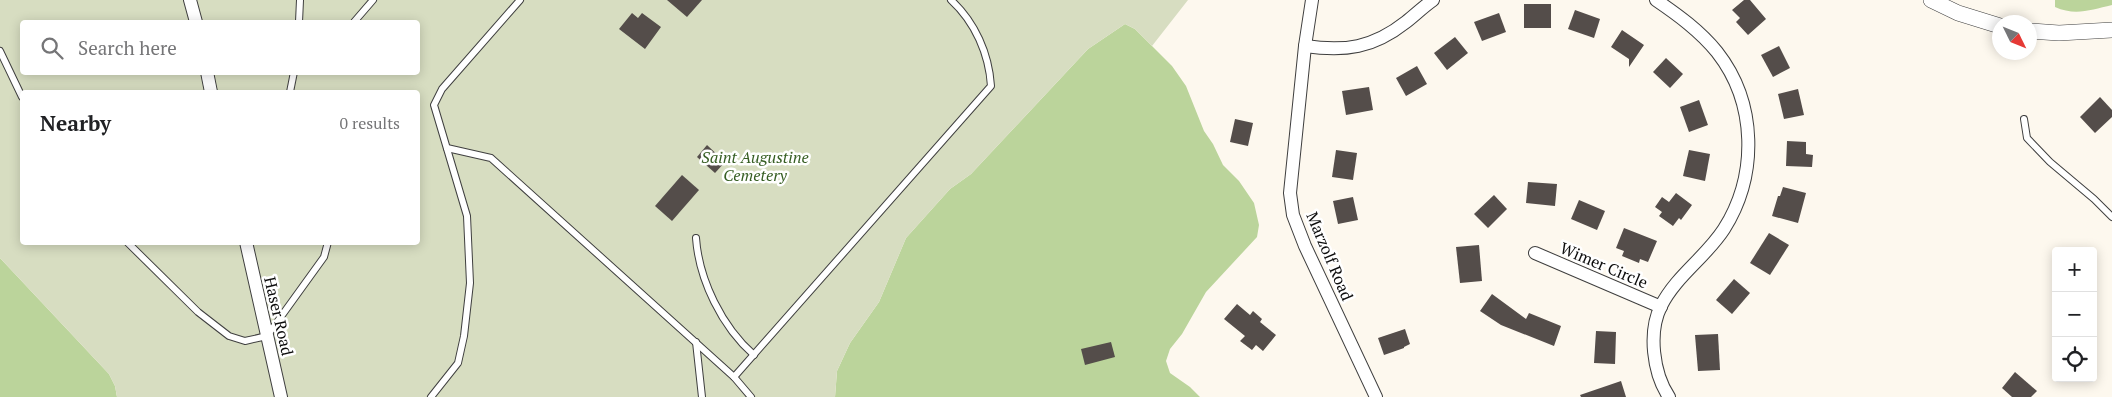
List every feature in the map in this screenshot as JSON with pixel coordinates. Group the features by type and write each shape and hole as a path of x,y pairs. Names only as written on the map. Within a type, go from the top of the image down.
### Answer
{"street":[{"path":"190,0 195,20"},
{"name":"Marzolf Road","path":"1312,0 1291,175 1290,193 1293,215 1305,246 1376,397"},
{"path":"1305,46 1327,50 1345,49 1372,43 1388,35 1433,0"},
{"path":"1656,0 1704,38 1729,70 1737,85 1743,103 1748,139 1748,164 1745,181 1733,213 1723,231 1678,282 1661,307 1656,324 1654,352 1662,382 1669,397"},
{"path":"1931,0 1958,13 1992,24"},
{"path":"2037,31 2059,33 2112,30"},
{"path":"208,75 212,90"},
{"name":"Haser Road","path":"247,245 267,336 283,396"},
{"name":"Wimer Circle","path":"1535,253 1661,307"}],"lane":[{"path":"299,20 300,0"},
{"path":"356,20 373,0"},
{"path":"431,397 458,363 464,336 470,283 467,216 434,105 437,97 520,0"},
{"path":"734,377 991,86 990,65 982,44 970,23 951,0"},
{"path":"0,51 20,93"},
{"path":"290,90 293,75"},
{"path":"2024,119 2027,138 2050,162 2094,199 2112,217"},
{"path":"447,148 491,158 696,342 734,377 751,397"},
{"path":"696,238 697,259 715,302 742,344 754,355"},
{"path":"130,245 198,312 229,336 245,341 267,336 324,257 327,245"},
{"path":"696,342 702,397"}],"green space":[{"name":"Saint Augustine Cemetery","path":"0,0 1188,0 1152,46 1135,29 1125,24 1088,49 971,174 950,189 906,238 879,302 850,343 837,371 835,397 117,397 115,386 109,374 0,258"},
{"path":"2055,0 2112,0 2112,5 2076,12 2055,7"},
{"path":"1125,24 1135,29 1172,66 1186,86 1204,131 1213,144 1223,165 1239,181 1254,203 1259,225 1257,237 1206,292 1182,334 1170,349 1166,361 1170,373 1190,387 1200,397 835,397 837,371 850,343 879,302 906,238 950,189 971,174 1088,49"},
{"path":"0,258 109,374 115,386 117,397 0,397"}],"building":[{"path":"667,0 702,0 687,17"},
{"path":"1744,0 1750,0 1766,19 1748,35 1736,22 1740,18 1732,10"},
{"path":"1524,4 1551,4 1551,28 1524,28"},
{"path":"1575,10 1600,19 1594,38 1568,29"},
{"path":"632,13 638,18 642,13 661,27 645,49 619,29"},
{"path":"1499,13 1506,32 1482,41 1474,22"},
{"path":"1622,30 1644,45 1629,67 1629,59 1611,47"},
{"path":"1455,37 1468,53 1447,70 1434,53"},
{"path":"1779,46 1790,68 1773,77 1761,55"},
{"path":"1666,58 1683,74 1670,88 1653,72"},
{"path":"1417,66 1427,84 1406,96 1396,78"},
{"path":"1369,87 1373,110 1346,115 1342,91"},
{"path":"1798,89 1804,115 1784,119 1778,94"},
{"path":"2100,97 2112,110 2112,117 2095,133 2080,117"},
{"path":"1699,100 1708,125 1689,132 1680,107"},
{"path":"1235,119 1253,123 1248,146 1230,142"},
{"path":"1787,141 1806,142 1806,154 1813,155 1812,167 1786,166"},
{"path":"707,145 725,162 715,173 697,157"},
{"path":"1336,150 1357,153 1353,180 1332,177"},
{"path":"1689,150 1710,154 1705,181 1683,176"},
{"path":"682,175 699,190 672,221 655,206"},
{"path":"1528,182 1557,184 1555,206 1526,203"},
{"path":"1783,187 1806,193 1798,223 1772,216"},
{"path":"1676,193 1692,205 1681,220 1679,218 1673,226 1659,216 1662,212 1655,207 1662,197 1669,202"},
{"path":"1494,195 1507,209 1488,228 1474,214"},
{"path":"1353,197 1358,220 1338,224 1333,201"},
{"path":"1579,200 1605,211 1597,230 1571,219"},
{"path":"1624,228 1657,241 1648,262 1640,259 1639,263 1622,256 1624,251 1616,248"},
{"path":"1769,233 1789,245 1770,275 1750,263"},
{"path":"1479,245 1482,281 1460,283 1456,247"},
{"path":"1734,279 1750,293 1732,314 1716,300"},
{"path":"1492,294 1526,319 1529,313 1561,326 1554,346 1501,325 1480,311"},
{"path":"1237,304 1250,315 1253,311 1262,319 1260,322 1276,335 1263,351 1256,345 1252,350 1240,341 1245,336 1224,319"},
{"path":"1405,329 1410,344 1384,355 1378,338"},
{"path":"1596,331 1616,332 1615,364 1594,363"},
{"path":"1718,334 1720,370 1698,371 1695,335"},
{"path":"1111,342 1115,357 1085,365 1081,349"},
{"path":"2015,372 2037,391 2031,397 2012,397 2002,388"},
{"path":"1621,381 1626,397 1581,397 1580,395"}]}
